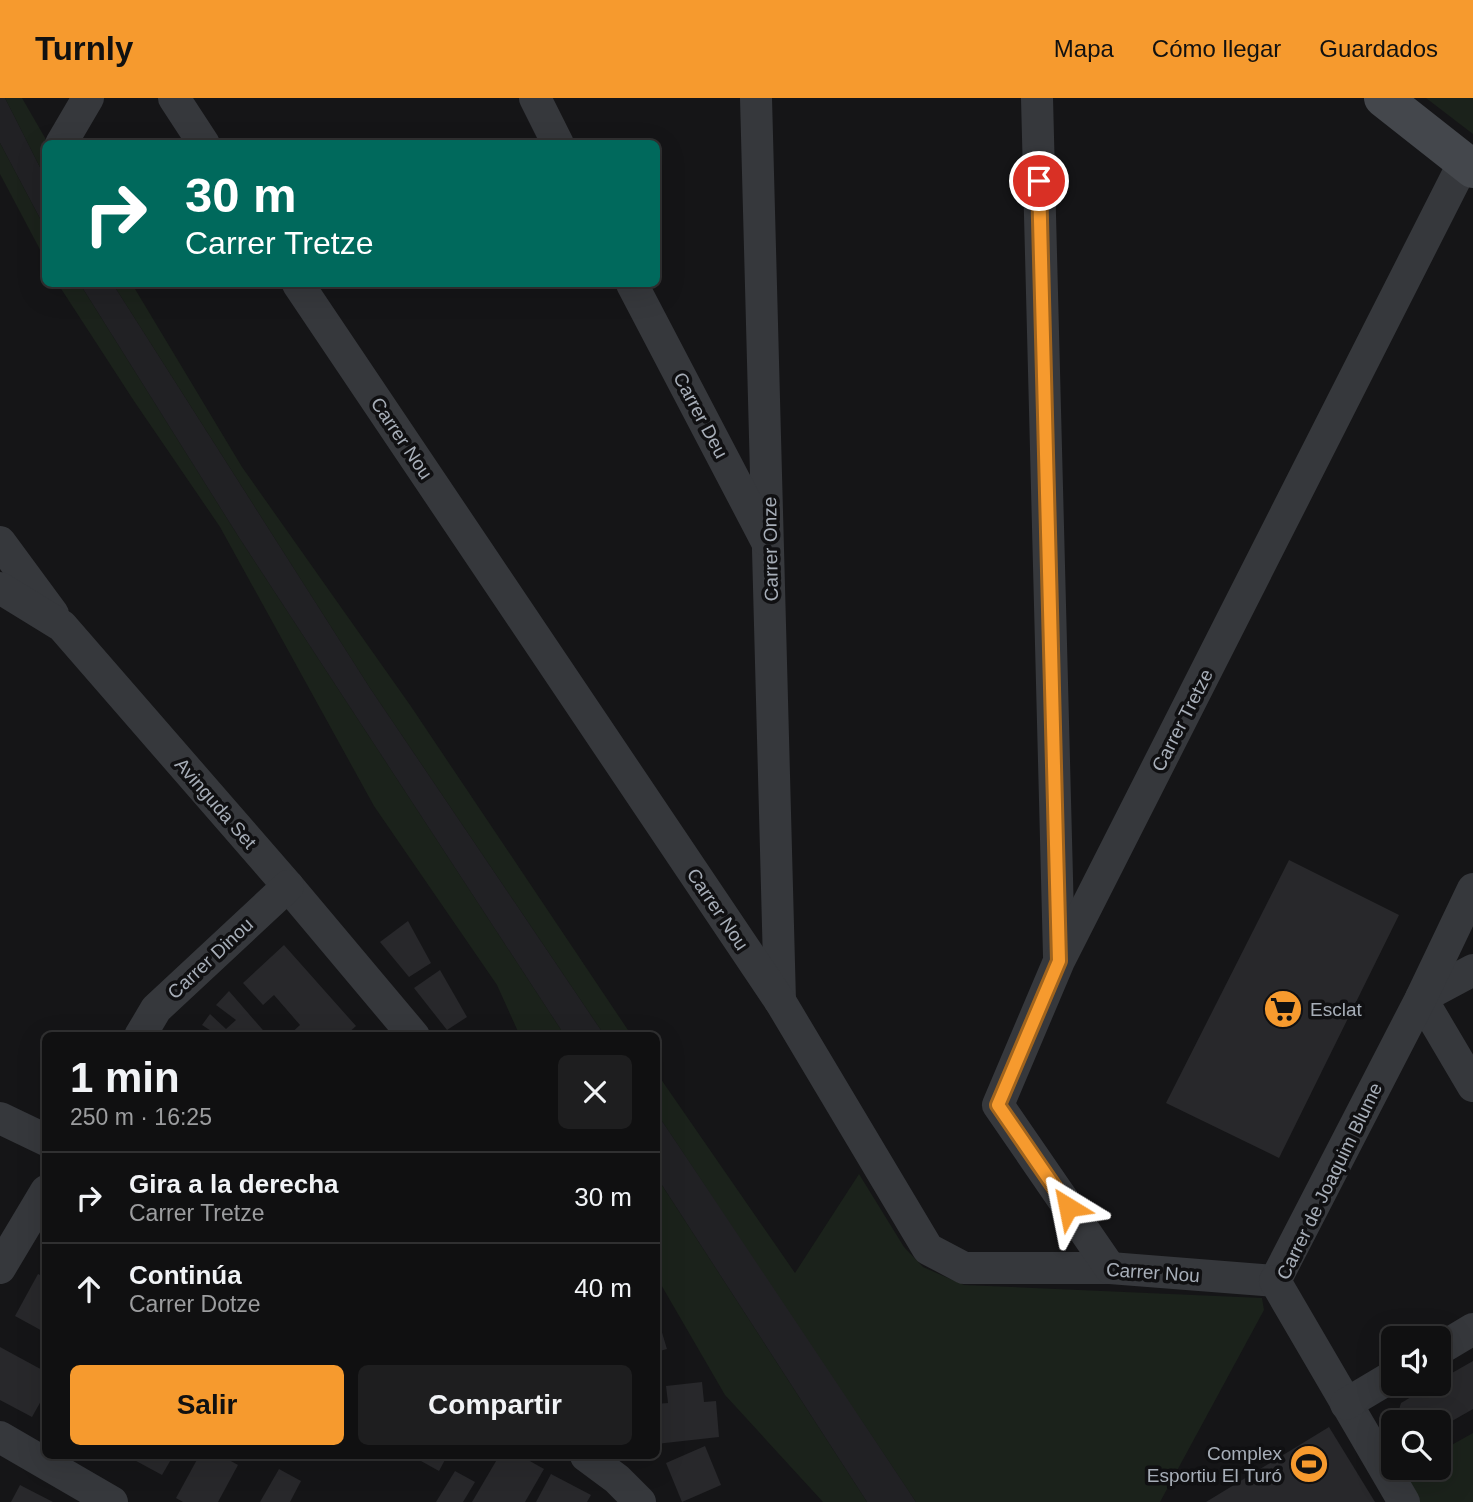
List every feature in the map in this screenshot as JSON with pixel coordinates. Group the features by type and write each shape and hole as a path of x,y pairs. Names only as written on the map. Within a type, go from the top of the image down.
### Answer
{"main road":[{"path":"1383,98 1469,165"}],"street":[{"path":"63,140 88,98"},
{"path":"174,98 201,140"},
{"path":"535,98 556,140"},
{"name":"Carrer Onze","path":"756,98 780,1001"},
{"path":"1037,98 1059,961"},
{"name":"Carrer Tretze","path":"1110,1268 998,1105 1059,961 1469,165"},
{"name":"Carrer Nou","path":"300,287 780,1001 928,1249 964,1268 1110,1268 1275,1281"},
{"name":"Carrer Deu","path":"634,287 770,546"},
{"path":"0,542 62,626"},
{"name":"Avinguda Set","path":"0,588 62,626 411,1032"},
{"name":"Carrer Dinou","path":"142,1032 156,1009 288,886"},
{"name":"Carrer de Joaquim Blume","path":"1404,1502 1275,1281 1421,998 1473,889"},
{"path":"1473,970 1421,998 1473,1086"},
{"path":"0,1118 42,1138"},
{"path":"0,1268 42,1198"},
{"path":"1451,1342 1473,1329"},
{"path":"1346,1404 1381,1383"},
{"path":"0,1437 113,1502"},
{"path":"590,1459 640,1502"}],"shaded area":[{"path":"0,98 5,98 42,171 42,222 0,143"},
{"path":"5,98 22,98 46,140 42,140 42,171"},
{"path":"1426,98 1473,98 1473,134"},
{"path":"0,143 42,222 42,253 0,174"},
{"path":"60,287 82,287 238,536 562,1032 518,1032 497,985 374,806 220,527"},
{"path":"82,287 115,287 370,688 602,1032 562,1032 238,536"},
{"path":"115,287 134,287 242,467 410,705 629,1032 602,1032 370,688"},
{"path":"660,1078 795,1273 859,1174 904,1247 923,1267 964,1285 1262,1298 1264,1310 1160,1502 916,1502 660,1118"},
{"path":"660,1118 916,1502 867,1502 660,1182"},
{"path":"660,1182 867,1502 823,1502 725,1395 660,1283"},
{"path":"1473,1433 1473,1502 1405,1502 1391,1480 1451,1480 1451,1445"}],"building":[{"name":"Esclat","path":"1289,860 1399,915 1279,1158 1166,1103"},
{"path":"408,921 431,963 409,977 380,942"},
{"path":"284,945 356,1026 349,1032 292,1032 300,1025 274,995 263,1005 243,983"},
{"path":"440,970 467,1017 447,1030 414,988"},
{"path":"229,991 265,1032 213,1032 202,1025 210,1014 226,1029 236,1020 216,1005"},
{"path":"38,1274 42,1276 42,1331 15,1316"},
{"path":"660,1326 667,1349 660,1351"},
{"path":"0,1347 42,1370 42,1399 32,1417 0,1400"},
{"path":"1473,1361 1473,1409 1451,1422 1451,1410 1399,1410 1401,1403 1413,1396 1451,1396 1451,1374"},
{"path":"702,1382 704,1402 716,1401 719,1437 660,1444 660,1404 668,1403 666,1386"},
{"name":"Complex Esportiu El Turó","path":"1329,1427 1375,1502 1206,1502"},
{"path":"705,1446 721,1485 682,1502 666,1463"},
{"path":"133,1459 171,1459 162,1475"},
{"path":"197,1459 227,1459 238,1465 218,1502 183,1502 176,1498"},
{"path":"417,1459 445,1459 439,1471"},
{"path":"497,1459 526,1459 544,1469 525,1502 472,1502"},
{"path":"279,1469 301,1481 290,1502 260,1502"},
{"path":"455,1471 475,1482 463,1502 436,1502"},
{"path":"551,1474 591,1495 587,1502 536,1502"},
{"path":"20,1485 53,1502 11,1502"}],"place":[{"name":"Esclat","path":"1283,1009"},
{"name":"Complex Esportiu El Turó","path":"1309,1464"}],"route":[{"path":"1039,181 1059,961 998,1105 1068,1207"}]}
